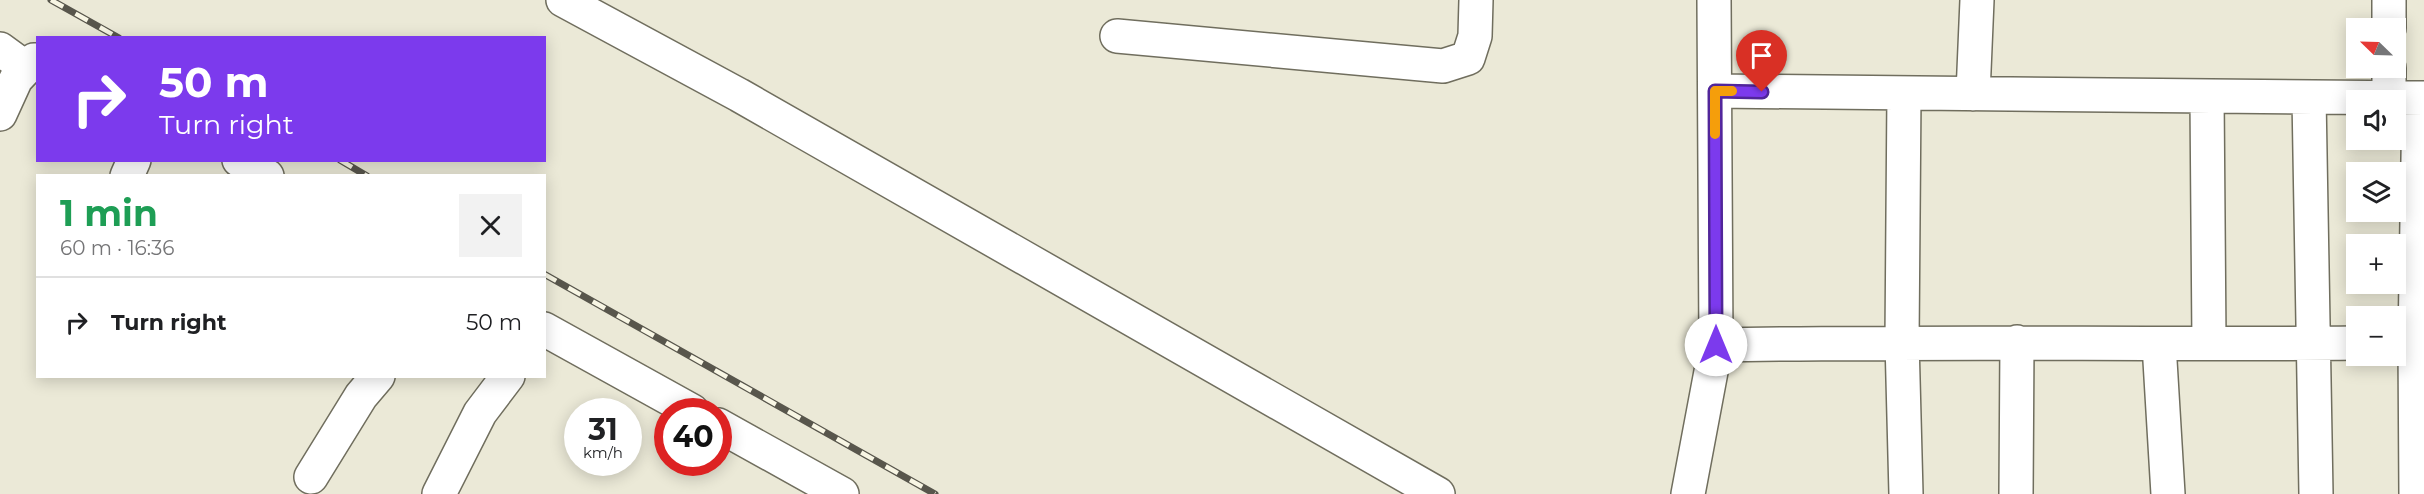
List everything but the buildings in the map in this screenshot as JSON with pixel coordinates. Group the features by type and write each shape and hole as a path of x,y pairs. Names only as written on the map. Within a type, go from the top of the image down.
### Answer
{"street":[{"path":"563,0 739,95 1438,494"},
{"path":"1117,36 1443,66 1468,58 1475,36 1476,0"},
{"path":"1688,494 1716,345 1714,0"},
{"path":"1973,94 1977,0"},
{"path":"2389,0 2389,18"},
{"path":"0,49 32,64 16,79 0,114"},
{"path":"1715,91 2309,97 2346,94"},
{"path":"1904,93 1902,341 1906,494"},
{"path":"2207,96 2209,343"},
{"path":"2309,97 2316,494"},
{"path":"2406,132 2416,494"},
{"path":"242,162 264,174"},
{"path":"546,330 669,398"},
{"path":"1716,345 1902,341 2159,344 2346,343"},
{"path":"2016,494 2017,342"},
{"path":"2159,344 2168,494"},
{"path":"311,477 362,396 376,378"},
{"path":"439,494 480,413 506,378"},
{"path":"732,433 843,494"}],"railway":[{"path":"51,0 115,36"},
{"path":"343,162 364,174"},
{"path":"546,275 935,494"}],"slow traffic":[{"path":"1715,134 1715,91 1732,91"}],"route":[{"path":"1716,345 1715,91 1762,92"}]}
